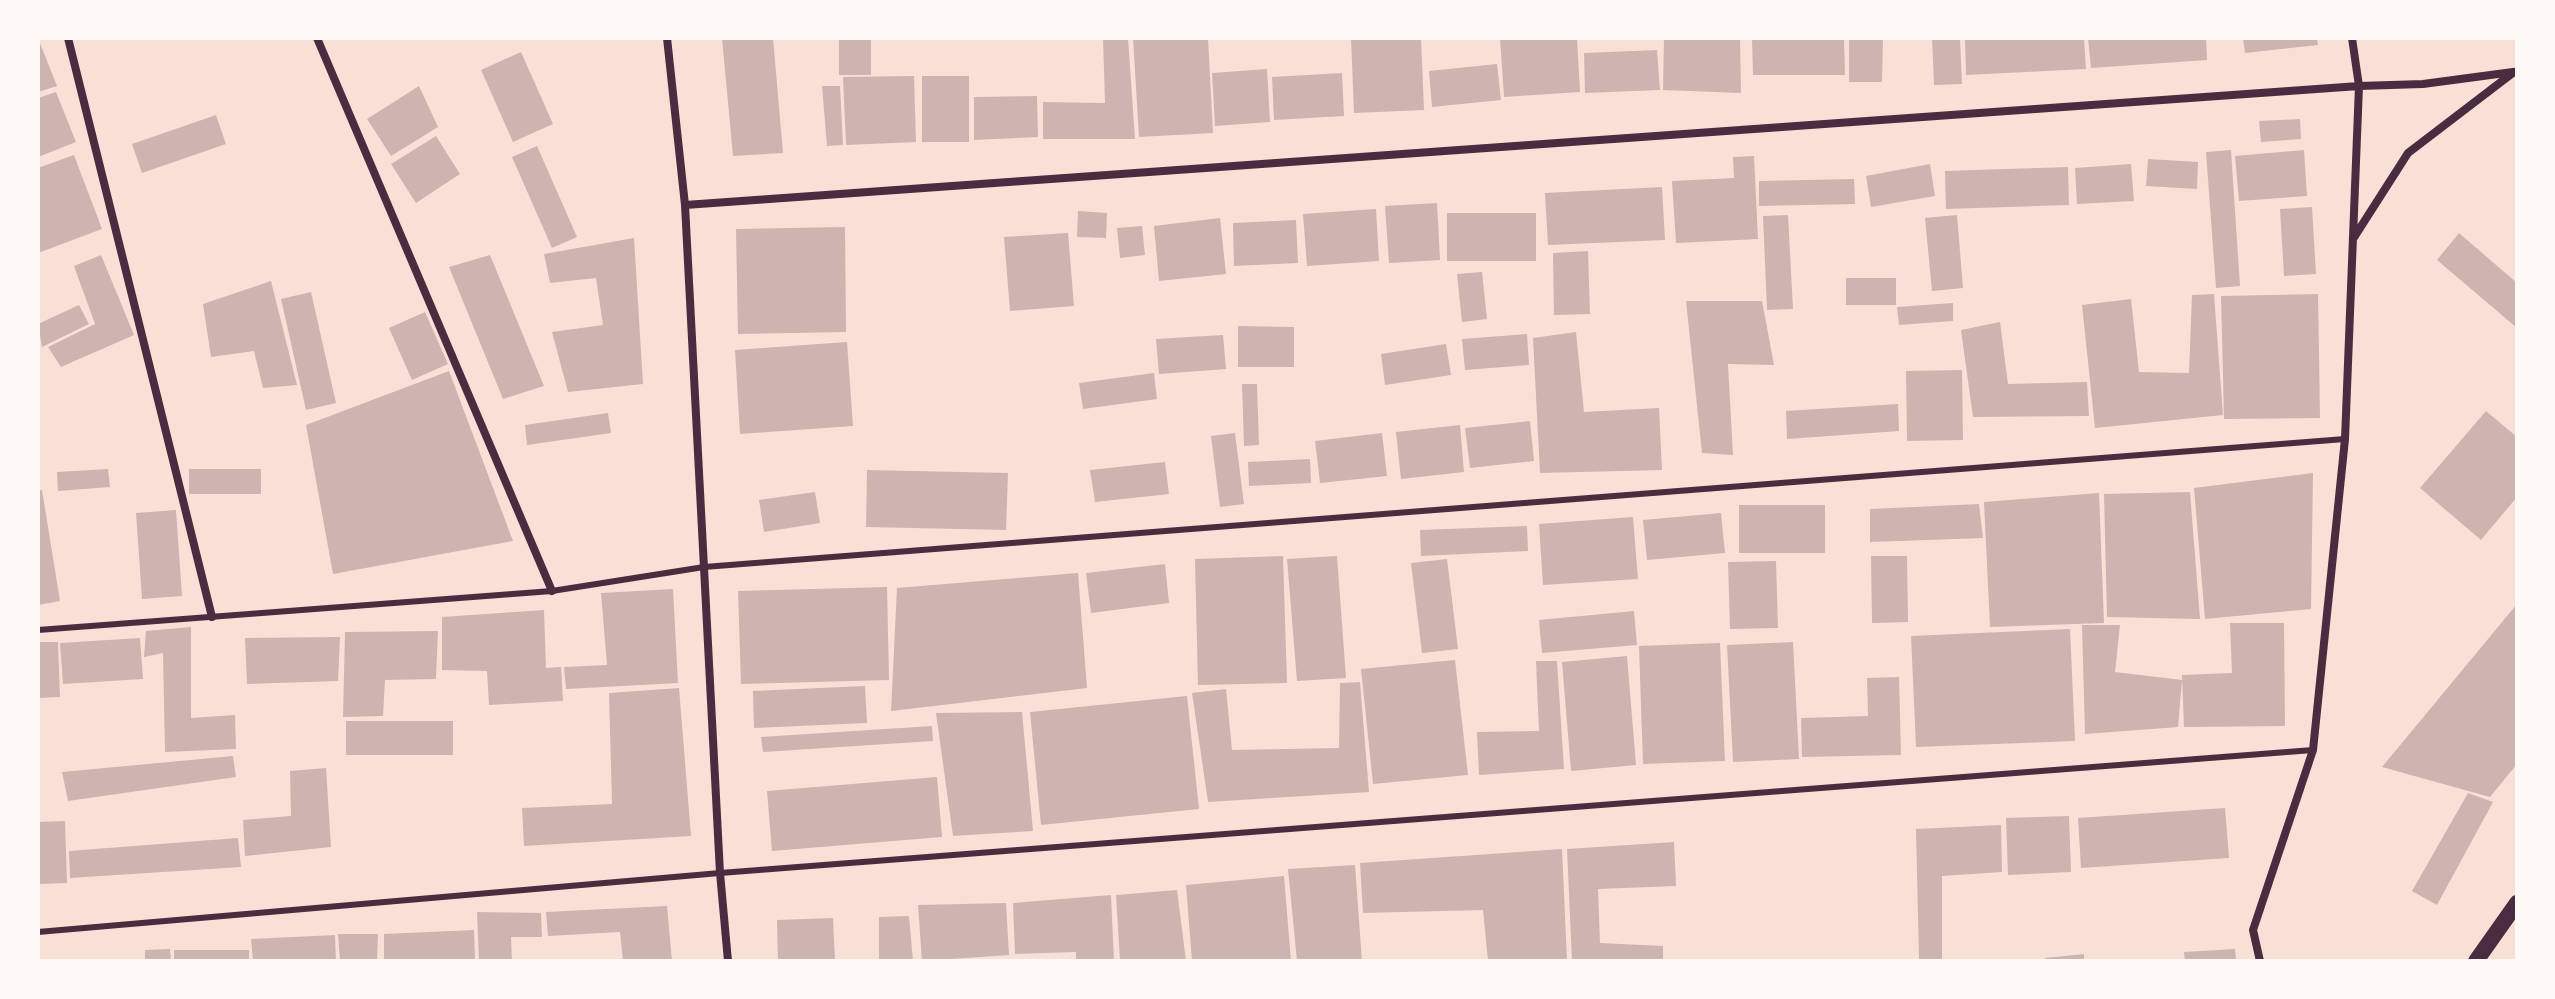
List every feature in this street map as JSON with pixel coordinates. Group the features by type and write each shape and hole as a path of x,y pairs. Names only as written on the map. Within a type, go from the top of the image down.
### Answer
{"main road":[{"path":"2476,961 2517,903"}],"street":[{"path":"68,38 212,617"},
{"path":"317,38 552,591"},
{"path":"667,38 685,205 720,873 728,961"},
{"path":"2260,961 2253,930 2313,750 2345,439 2359,86 2352,38"},
{"path":"685,205 2359,86 2423,84 2515,71"},
{"path":"2353,240 2408,153 2515,71"}],"lane":[{"path":"38,630 552,591 704,567 2345,439"},
{"path":"38,932 720,873 2313,750"}],"building":[{"path":"38,38 57,86 38,92"},
{"path":"722,38 773,38 783,153 733,156"},
{"path":"1103,38 1128,38 1135,139 1043,139 1043,102 1105,103"},
{"path":"1133,38 1208,38 1213,133 1139,137"},
{"path":"1351,38 1421,38 1424,110 1354,113"},
{"path":"1500,38 1577,38 1580,92 1504,97"},
{"path":"1664,38 1740,38 1741,93 1663,90"},
{"path":"1752,38 1844,38 1845,75 1753,75"},
{"path":"1849,38 1883,38 1882,82 1849,82"},
{"path":"1932,38 1960,38 1962,84 1934,85"},
{"path":"1965,38 2084,38 2086,69 1966,75"},
{"path":"2088,38 2206,38 2207,60 2091,68"},
{"path":"2243,38 2317,38 2318,45 2245,53"},
{"path":"839,40 871,40 871,75 839,75"},
{"path":"1657,50 1660,90 1585,93 1584,53"},
{"path":"521,52 553,124 513,142 481,70"},
{"path":"1497,64 1501,100 1432,107 1429,71"},
{"path":"1267,69 1270,122 1215,126 1212,73"},
{"path":"1342,73 1344,116 1274,120 1272,77"},
{"path":"914,76 916,142 846,145 843,77"},
{"path":"922,76 969,76 969,142 922,142"},
{"path":"419,86 438,127 391,156 367,119"},
{"path":"822,86 840,86 843,145 827,146"},
{"path":"56,92 76,142 38,157 38,98"},
{"path":"1037,96 1038,137 974,140 974,97"},
{"path":"216,115 226,144 142,173 132,144"},
{"path":"2300,119 2301,139 2261,142 2259,121"},
{"path":"436,136 460,174 416,203 391,164"},
{"path":"537,146 577,237 552,248 512,157"},
{"path":"2231,150 2240,286 2216,288 2206,152"},
{"path":"2304,150 2307,196 2239,201 2235,156"},
{"path":"74,155 102,229 38,253 38,168"},
{"path":"1754,156 1758,239 1676,243 1672,181 1734,178 1733,157"},
{"path":"2148,159 2198,162 2197,189 2146,186"},
{"path":"1930,164 1935,196 1871,207 1866,176"},
{"path":"2131,164 2134,201 2077,204 2075,168"},
{"path":"2068,167 2069,205 1946,209 1945,171"},
{"path":"1854,179 1855,204 1759,206 1759,181"},
{"path":"1662,187 1665,240 1548,245 1545,193"},
{"path":"1437,203 1440,260 1389,263 1385,206"},
{"path":"2312,207 2316,274 2284,276 2280,209"},
{"path":"1376,209 1379,261 1307,266 1303,214"},
{"path":"1078,211 1107,213 1106,238 1077,237"},
{"path":"1447,213 1536,213 1536,261 1447,261"},
{"path":"1788,215 1793,309 1767,310 1763,216"},
{"path":"1957,215 1963,288 1932,291 1925,218"},
{"path":"1220,218 1226,274 1159,281 1154,226"},
{"path":"1296,220 1298,263 1234,266 1233,223"},
{"path":"1142,226 1145,255 1120,258 1117,228"},
{"path":"845,227 846,332 738,334 736,229"},
{"path":"1068,233 1074,306 1010,311 1004,237"},
{"path":"2459,233 2517,283 2517,328 2437,260"},
{"path":"634,238 643,384 568,392 552,332 603,325 596,278 550,283 544,254"},
{"path":"1588,251 1590,314 1554,315 1553,253"},
{"path":"101,255 134,335 61,367 48,347 95,324 74,266"},
{"path":"490,255 544,386 503,399 449,267"},
{"path":"1482,272 1487,319 1462,322 1457,274"},
{"path":"1846,278 1896,278 1896,305 1846,305"},
{"path":"271,281 297,385 263,388 254,351 211,357 203,304"},
{"path":"311,292 336,403 306,410 281,299"},
{"path":"2214,294 2223,415 2095,428 2082,305 2131,299 2139,372 2189,373 2192,295"},
{"path":"2318,294 2320,418 2224,419 2221,296"},
{"path":"1686,301 1762,301 1774,365 1728,364 1733,455 1702,453"},
{"path":"1953,303 1953,321 1899,325 1897,307"},
{"path":"79,305 89,324 42,347 38,324"},
{"path":"425,312 448,364 412,380 389,328"},
{"path":"2000,322 2008,384 2087,382 2089,416 1973,417 1961,330"},
{"path":"1238,326 1294,327 1294,367 1238,367"},
{"path":"1576,332 1584,412 1659,408 1662,470 1540,473 1533,338"},
{"path":"1527,334 1529,365 1465,370 1462,339"},
{"path":"1223,335 1226,369 1159,374 1156,339"},
{"path":"847,342 853,426 740,434 735,350"},
{"path":"1446,344 1451,375 1385,385 1381,354"},
{"path":"1962,370 1963,440 1907,441 1906,371"},
{"path":"449,371 513,541 333,574 306,425"},
{"path":"1154,373 1157,399 1083,409 1079,383"},
{"path":"1242,384 1257,384 1259,445 1244,446"},
{"path":"1898,404 1899,431 1787,439 1786,411"},
{"path":"2486,411 2517,437 2517,497 2481,540 2420,488"},
{"path":"608,413 611,433 527,445 525,425"},
{"path":"1530,421 1534,461 1470,468 1465,428"},
{"path":"1460,425 1464,472 1401,479 1396,432"},
{"path":"1235,433 1244,504 1220,507 1211,436"},
{"path":"1382,433 1387,476 1320,483 1315,441"},
{"path":"1310,459 1311,483 1249,486 1248,462"},
{"path":"1165,462 1169,494 1095,502 1090,470"},
{"path":"108,469 110,487 58,491 57,472"},
{"path":"189,469 261,469 261,494 189,494"},
{"path":"867,470 1008,473 1006,530 866,527"},
{"path":"2313,473 2311,609 2205,619 2194,488"},
{"path":"42,490 60,601 38,605 38,491"},
{"path":"815,492 820,523 764,532 759,500"},
{"path":"2190,492 2200,619 2107,617 2104,494"},
{"path":"2099,493 2104,623 1990,627 1984,502"},
{"path":"1979,504 1983,538 1870,542 1870,509"},
{"path":"1739,505 1825,505 1825,553 1739,553"},
{"path":"176,510 182,596 142,599 136,513"},
{"path":"1721,513 1725,553 1647,560 1643,520"},
{"path":"1633,517 1638,579 1543,585 1539,524"},
{"path":"1527,526 1528,551 1421,556 1420,530"},
{"path":"1283,556 1287,683 1198,685 1195,559"},
{"path":"1337,556 1346,678 1297,681 1287,559"},
{"path":"1871,556 1907,556 1908,622 1872,623"},
{"path":"1447,559 1458,649 1422,653 1411,563"},
{"path":"1776,561 1778,628 1730,629 1728,562"},
{"path":"1165,564 1169,603 1091,613 1086,573"},
{"path":"1078,573 1087,688 891,711 897,588"},
{"path":"887,587 889,680 741,684 738,591"},
{"path":"673,589 678,683 566,689 564,667 607,665 601,593"},
{"path":"2517,604 2517,764 2490,797 2382,767"},
{"path":"544,610 546,668 561,667 563,701 489,705 487,671 442,670 442,617"},
{"path":"1634,611 1637,645 1542,653 1539,620"},
{"path":"2230,623 2284,623 2285,726 2184,727 2182,675 2232,673"},
{"path":"2082,625 2120,625 2115,672 2182,680 2178,727 2085,734"},
{"path":"191,627 191,718 235,715 236,749 165,752 163,653 144,657 146,631"},
{"path":"2070,629 2075,741 1916,747 1911,636"},
{"path":"438,631 436,679 385,680 383,716 343,717 345,632"},
{"path":"340,637 338,681 247,684 245,638"},
{"path":"140,638 143,679 63,684 60,643"},
{"path":"38,642 58,642 60,697 38,698"},
{"path":"1793,642 1799,759 1733,762 1727,645"},
{"path":"1720,643 1725,761 1643,764 1639,646"},
{"path":"1627,656 1636,765 1571,771 1562,662"},
{"path":"1455,660 1468,775 1373,784 1361,669"},
{"path":"1536,661 1557,661 1564,769 1479,775 1477,732 1539,731"},
{"path":"1899,677 1901,755 1802,757 1801,718 1868,716 1867,678"},
{"path":"1360,682 1369,792 1208,802 1192,693 1226,689 1232,750 1339,748 1340,683"},
{"path":"865,686 867,723 754,728 753,691"},
{"path":"679,688 691,836 524,846 522,808 612,804 609,693"},
{"path":"1187,696 1199,809 1041,825 1030,712"},
{"path":"1022,712 1033,831 953,836 936,713"},
{"path":"346,721 453,721 453,755 346,755"},
{"path":"932,726 933,741 763,752 761,737"},
{"path":"233,756 236,777 68,801 62,772"},
{"path":"326,768 331,847 245,856 243,820 291,816 290,771"},
{"path":"937,777 942,837 772,851 767,791"},
{"path":"2468,793 2493,802 2437,905 2412,891"},
{"path":"2225,808 2229,858 2081,868 2078,818"},
{"path":"2069,816 2071,872 2008,875 2006,818"},
{"path":"65,821 67,883 38,884 38,822"},
{"path":"2001,825 2002,872 1942,876 1942,961 1919,960 1916,829"},
{"path":"238,838 241,867 70,878 69,851"},
{"path":"1674,842 1676,886 1598,889 1600,943 1663,946 1663,961 1572,961 1567,849"},
{"path":"1562,849 1567,961 1488,961 1483,910 1363,913 1360,863"},
{"path":"1355,865 1362,961 1297,961 1288,869"},
{"path":"1284,876 1291,961 1192,961 1186,885"},
{"path":"1177,890 1186,961 1120,961 1116,895"},
{"path":"1111,895 1114,961 1076,961 1076,952 1015,954 1013,903"},
{"path":"1006,903 1009,955 922,961 918,905"},
{"path":"667,906 672,961 623,961 620,932 548,936 546,912"},
{"path":"477,912 541,913 542,937 511,937 512,961 479,961"},
{"path":"909,916 913,961 879,961 879,917"},
{"path":"833,918 835,961 778,961 777,920"},
{"path":"474,930 475,961 384,961 384,934"},
{"path":"338,934 378,934 377,961 340,961"},
{"path":"335,935 336,961 253,961 251,939"},
{"path":"170,949 171,961 145,961 145,950"},
{"path":"2235,949 2236,961 2185,961 2184,952"},
{"path":"174,950 249,950 249,961 174,961"},
{"path":"2084,954 2084,961 2046,961 2045,958"}]}
